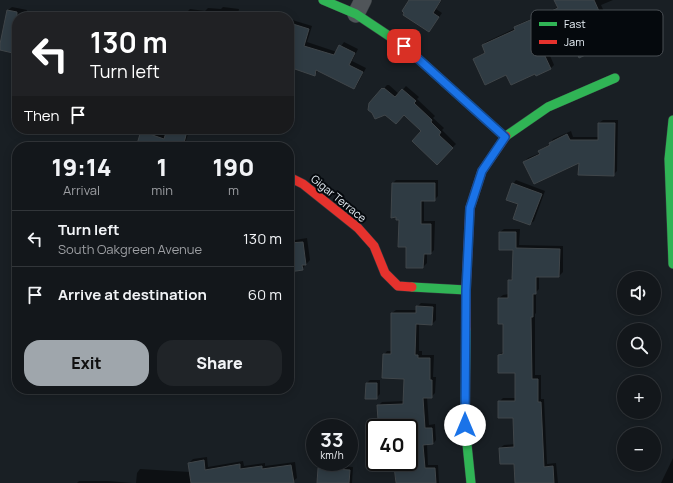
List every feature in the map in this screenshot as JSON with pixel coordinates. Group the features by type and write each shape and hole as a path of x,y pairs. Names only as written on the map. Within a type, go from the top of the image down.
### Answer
{"street":[{"path":"323,0 359,7 505,137"},
{"path":"470,483 465,425 466,290 470,208 482,171 505,137 548,107 615,78"},
{"path":"673,120 669,159 673,264"},
{"name":"Gigar Terrace","path":"294,180 303,184 358,228 374,246 385,273 398,286 466,290"}],"building":[{"path":"409,0 441,0 433,13 439,17 429,32 403,15 404,13 402,11"},
{"path":"554,0 594,0 598,10 553,10 558,8"},
{"path":"7,10 17,12 12,12 12,53 0,50"},
{"path":"531,20 531,56 545,56 551,69 536,76 535,74 511,85 506,75 485,85 473,59 485,53 482,45 515,30 514,27"},
{"path":"294,24 309,29 304,46 334,55 339,45 355,53 349,65 363,72 354,89 316,70 315,76 294,69"},
{"path":"382,88 395,97 402,89 416,101 414,103 432,120 431,122 441,132 439,135 453,148 437,165 412,141 421,131 404,115 396,124 385,115 375,119 372,113 368,110 369,103"},
{"path":"598,123 615,123 614,176 578,175 579,163 534,184 523,162 540,154 538,151 550,145 549,143 567,134 570,140 598,140"},
{"path":"140,134 150,134 164,139 166,134 186,135 184,142 138,142"},
{"path":"392,183 435,183 435,201 421,201 421,224 431,224 431,254 424,254 423,268 406,268 406,247 398,247 399,220 396,220 396,217 391,218"},
{"path":"512,183 542,194 530,225 513,219 518,204 506,200"},
{"path":"499,232 516,232 516,248 560,249 559,277 536,277 536,294 533,294 533,317 531,317 532,379 538,379 538,402 541,402 544,467 553,466 554,483 515,483 514,464 500,464 499,448 514,447 513,418 498,418 498,401 515,401 515,373 498,373 498,355 503,354 503,324 498,324 498,298 508,298 508,280 512,280 513,250 499,250"},
{"path":"303,242 306,265 302,265 303,270 294,271 294,243"},
{"path":"416,306 433,307 432,325 416,324 415,355 418,355 418,358 430,358 432,398 423,398 425,428 432,428 433,444 423,445 425,468 435,468 436,483 396,483 395,471 418,471 418,419 378,419 377,405 403,404 404,379 382,378 383,354 391,354 391,313 416,313"},
{"path":"366,383 377,383 377,399 365,399"},
{"path":"204,460 205,470 240,464 240,469 262,466 262,469 291,465 294,483 191,483 188,463"},
{"path":"318,471 350,471 349,483 317,483"}],"traffic: fast":[{"path":"323,0 356,14 404,46 505,137"},
{"path":"506,136 548,107 615,78"},
{"path":"673,120 669,159 673,264"},
{"path":"412,287 466,290"},
{"path":"466,329 465,425 471,483"}],"traffic: jam":[{"path":"466,329 466,290 470,208 482,171 506,136"},
{"path":"294,180 303,184 358,228 374,246 385,273 398,286 412,287"}],"route":[{"path":"404,46 505,137 482,171 470,208 466,290 465,425"}]}
